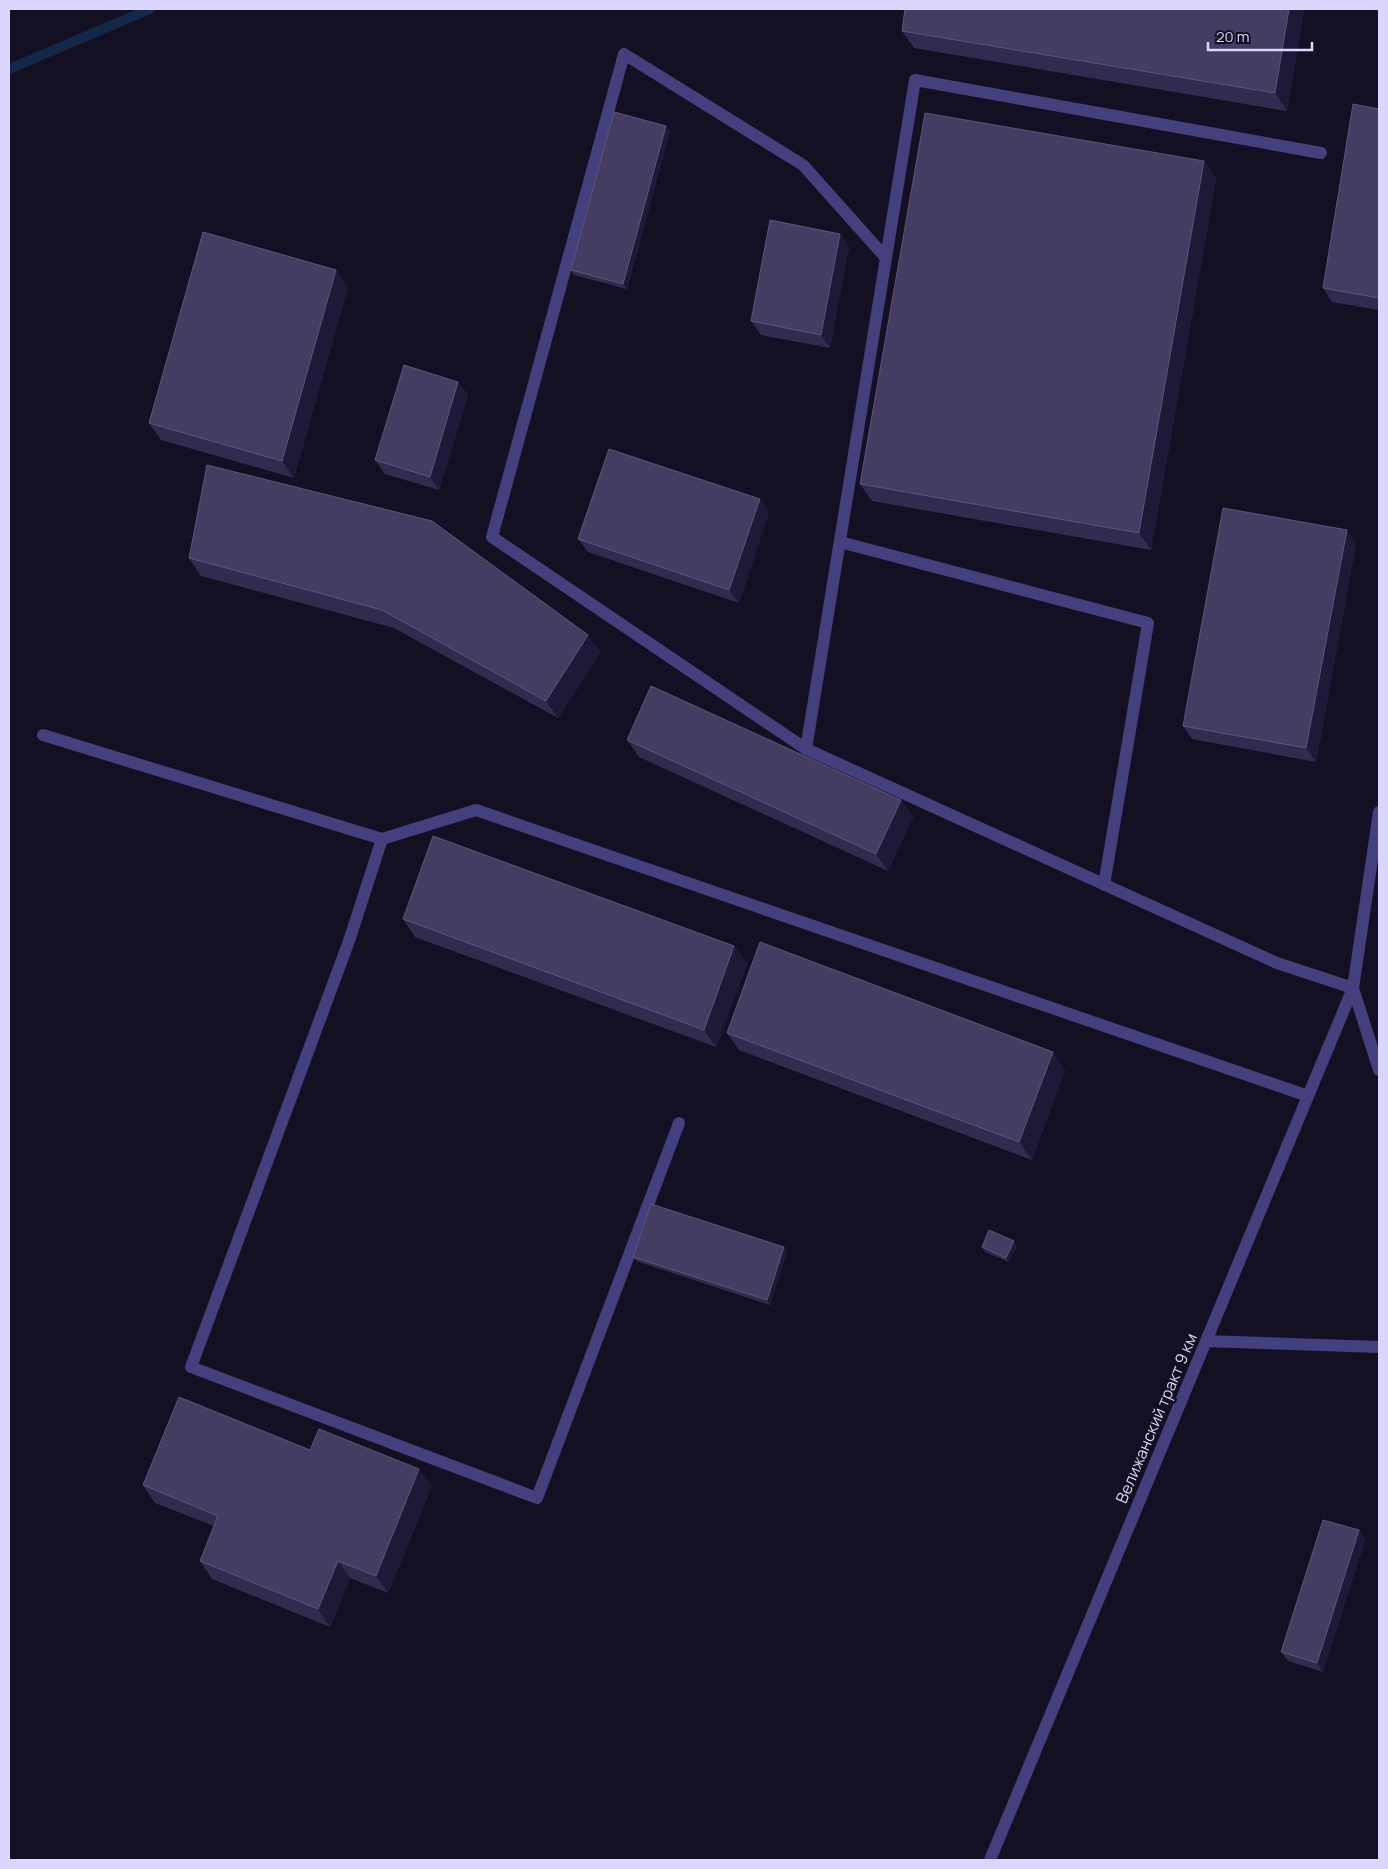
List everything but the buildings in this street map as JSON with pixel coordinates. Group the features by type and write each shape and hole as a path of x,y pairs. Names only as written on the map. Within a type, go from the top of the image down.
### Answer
{"street":[{"path":"886,258 803,165 624,54 492,538 806,749 1277,963 1352,988"},
{"path":"806,749 915,80 1321,153"},
{"path":"840,542 1148,623 1104,885"},
{"path":"43,735 382,839 476,810 1308,1096"},
{"path":"1379,812 1352,988 1379,1070"},
{"path":"382,839 349,941 191,1367 537,1498 679,1122"},
{"name":"Велижанский тракт 9 км","path":"990,1860 1352,988"},
{"path":"1206,1341 1379,1347"}],"waterway":[{"path":"9,69 150,9"}]}
